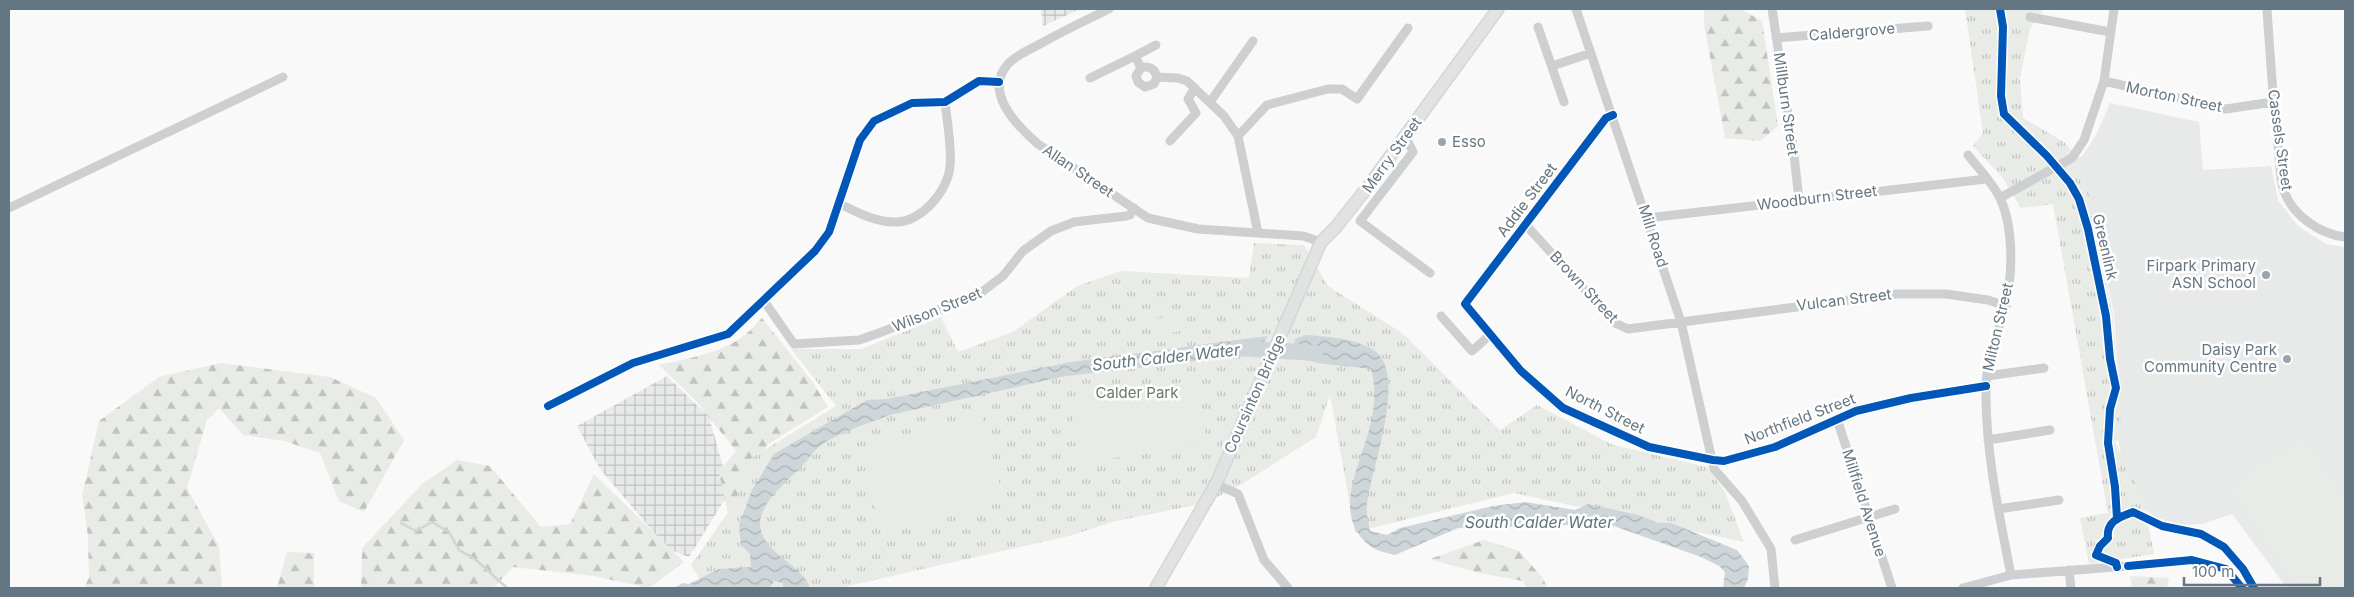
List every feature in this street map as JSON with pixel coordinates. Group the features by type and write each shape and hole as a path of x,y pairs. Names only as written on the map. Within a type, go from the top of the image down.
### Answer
{"main road":[{"name":"Merry Street","path":"1295,304 1321,242 1336,228 1370,184 1498,9"},
{"name":"Coursinton Bridge","path":"1216,484 1295,304"},
{"path":"1156,588 1216,484"}],"street":[{"path":"548,406 633,363 728,334 816,251 829,232 860,140 874,122 912,103 945,102 979,81 999,82 1004,69 1013,59 1109,9"},
{"name":"Mill Road","path":"1576,9 1682,322 1713,464"},
{"name":"Millburn Street","path":"1772,9 1793,146 1799,200"},
{"path":"2000,198 2072,158 2084,140 2104,81 2114,9"},
{"name":"Cassels Street","path":"2267,9 2282,183 2295,209 2313,225 2328,234 2345,237"},
{"path":"2030,16 2110,32"},
{"name":"Caldergrove","path":"1776,38 1928,26"},
{"path":"1538,27 1564,102"},
{"path":"1238,136 1267,105 1328,90 1342,89 1357,99 1408,28"},
{"path":"1210,102 1253,41"},
{"path":"1090,78 1156,45"},
{"path":"1552,66 1591,53"},
{"path":"1135,56 1141,68"},
{"path":"1141,68 1150,68 1157,77 1178,78 1195,88 1224,116 1238,136 1258,233"},
{"path":"1141,68 1137,73 1136,79 1142,86 1154,84 1157,77"},
{"path":"9,208 283,77"},
{"name":"Morton Street","path":"2104,81 2226,109 2274,102"},
{"name":"Allan Street","path":"999,82 999,93 1003,104 1025,133 1148,218 1198,229 1303,236 1321,242"},
{"path":"1170,141 1196,113 1188,100 1195,88"},
{"path":"838,203 865,216 894,222 919,213 936,199 949,178 951,164 945,102"},
{"name":"Addie Street","path":"1465,304 1606,118 1613,115"},
{"path":"1405,136 1413,152 1360,222 1430,273"},
{"name":"Milton Street","path":"1968,155 2000,198 2007,224 2011,264 2006,306 1989,359 1986,386 1988,440 1998,509 2011,575"},
{"name":"Woodburn Street","path":"1648,218 1986,179"},
{"name":"Wilson Street","path":"764,301 794,344 859,340 979,294 1003,276 1023,251 1051,231 1074,222 1130,215 1134,208"},
{"name":"Brown Street","path":"1526,224 1619,326 1632,330 1682,322"},
{"name":"Vulcan Street","path":"1682,322 1896,294 1946,294 1988,300 2006,306"},
{"name":"North Street","path":"1465,304 1521,371 1564,408 1648,447 1713,464"},
{"path":"1441,316 1472,351 1490,334"},
{"path":"1987,376 2044,368"},
{"name":"Northfield Street","path":"1713,464 1775,447 1856,411 1911,398 1986,386"},
{"name":"Millfield Avenue","path":"1836,419 1892,588"},
{"path":"1988,440 2050,430"},
{"path":"1713,464 1742,501 1771,549 1775,588"},
{"path":"1216,484 1238,494 1264,560 1288,588"},
{"path":"1998,509 2059,500"},
{"path":"1794,540 1896,509"},
{"path":"1963,588 2011,575 2128,566"},
{"path":"2070,570 2071,588"}],"shaded area":[{"path":"1041,9 1080,9 1043,26"},
{"path":"2110,103 2199,122 2203,170 2271,166 2278,200 2298,226 2326,244 2345,247 2345,588 2287,588 2232,514 2202,524 2179,525 2155,517 2130,499 2115,424 2119,388 2114,314 2098,238 2084,199 2065,169 2083,155 2096,135"},
{"path":"667,376 709,417 730,491 689,557 668,549 600,469 577,426"}],"green space":[{"path":"1704,9 1741,9 1762,21 1778,126 1760,141 1725,138 1704,25"},
{"path":"1965,9 2044,9 2030,28 2020,79 2023,118 2064,142 2082,162 2113,315 2122,436 2115,442 2142,495 2154,554 2089,564 2080,518 2108,513 2053,204 2021,208 2002,177 1973,146 1983,133"},
{"name":"Calder Park","path":"1254,243 1304,245 1328,286 1402,333 1500,430 1537,405 1613,445 1707,467 1725,492 1744,542 1514,493 1355,532 1330,395 1316,437 1242,484 1206,503 1112,522 1069,536 839,588 705,588 691,565 734,504 750,459 836,406 791,349 861,349 941,317 958,352 1013,332 1077,286 1121,271 1249,278"},
{"path":"1179,316 1181,331 1155,335 1152,319"},
{"path":"762,318 812,381 828,407 768,444 729,518 719,472 736,451 696,401 659,365 715,351 726,346 745,335"},
{"path":"221,363 330,377 376,398 404,440 364,512 339,501 320,453 284,441 243,435 219,408 207,420 187,488 219,546 222,588 84,588 89,578 88,536 82,495 99,421 159,377"},
{"path":"1197,380 1207,444 1080,463 1070,399"},
{"path":"982,416 1004,500 882,533 860,449"},
{"path":"2302,438 2345,500 2345,583 2337,588 2299,588 2230,487"},
{"path":"457,460 490,466 541,527 570,524 594,474 684,562 649,588 594,576 513,567 493,588 361,588 362,548 422,484"},
{"path":"1484,540 1519,551 1542,577 1548,588 1526,588 1523,581 1479,573 1430,559"},
{"path":"287,552 314,553 314,588 277,588"},
{"path":"2130,576 2169,578 2167,588 2132,588"}],"water":[{"name":"South Calder Water","path":"1305,335 1342,339 1361,344 1376,352 1385,364 1388,381 1388,402 1367,504 1370,531 1387,535 1400,528 1493,506 1525,502 1575,510 1588,504 1638,515 1658,523 1671,523 1737,550 1749,566 1748,579 1744,588 1723,588 1725,572 1719,566 1701,557 1608,524 1458,528 1395,555 1372,548 1358,534 1352,520 1350,504 1355,472 1366,441 1373,412 1374,390 1371,369 1318,363 1292,356 1295,339"},
{"name":"South Calder Water","path":"1268,336 1257,354 1066,376 890,415 844,432 820,446 773,495 762,513 760,522 765,540 778,554 801,573 810,588 783,588 783,583 774,581 770,588 674,588 683,583 689,584 719,569 751,567 750,554 741,545 739,525 752,490 774,454 867,400 887,399 1071,362"}],"waterway":[{"name":"South Calder Water","path":"1237,348 1315,353"},
{"path":"401,523 416,531 432,522 449,532 459,550 475,559 507,588"}],"cycle path":[{"name":"Greenlink","path":"2000,9 2003,27 2001,96 2004,114 2047,156 2070,183 2079,199 2088,229 2106,316 2110,359 2116,388 2110,409 2108,443 2115,487 2117,518"},
{"path":"548,406 633,363 728,334 815,251 829,232 860,140 874,121 912,103 945,102 979,81 999,82"},
{"path":"1613,115 1606,118 1465,304 1521,371 1563,408 1649,447 1724,461 1775,447 1856,411 1911,398 1986,386"},
{"path":"2117,567 2116,563 2096,555 2100,546 2108,538 2109,527 2115,520 2133,512 2162,526 2201,534 2224,547 2243,569 2254,588"},
{"path":"2128,566 2192,560 2226,569 2242,588"}],"place":[{"name":"Esso","path":"1442,142"},
{"name":"Firpark Primary ASN School","path":"2266,275"},
{"name":"Daisy Park Community Centre","path":"2287,359"}]}
